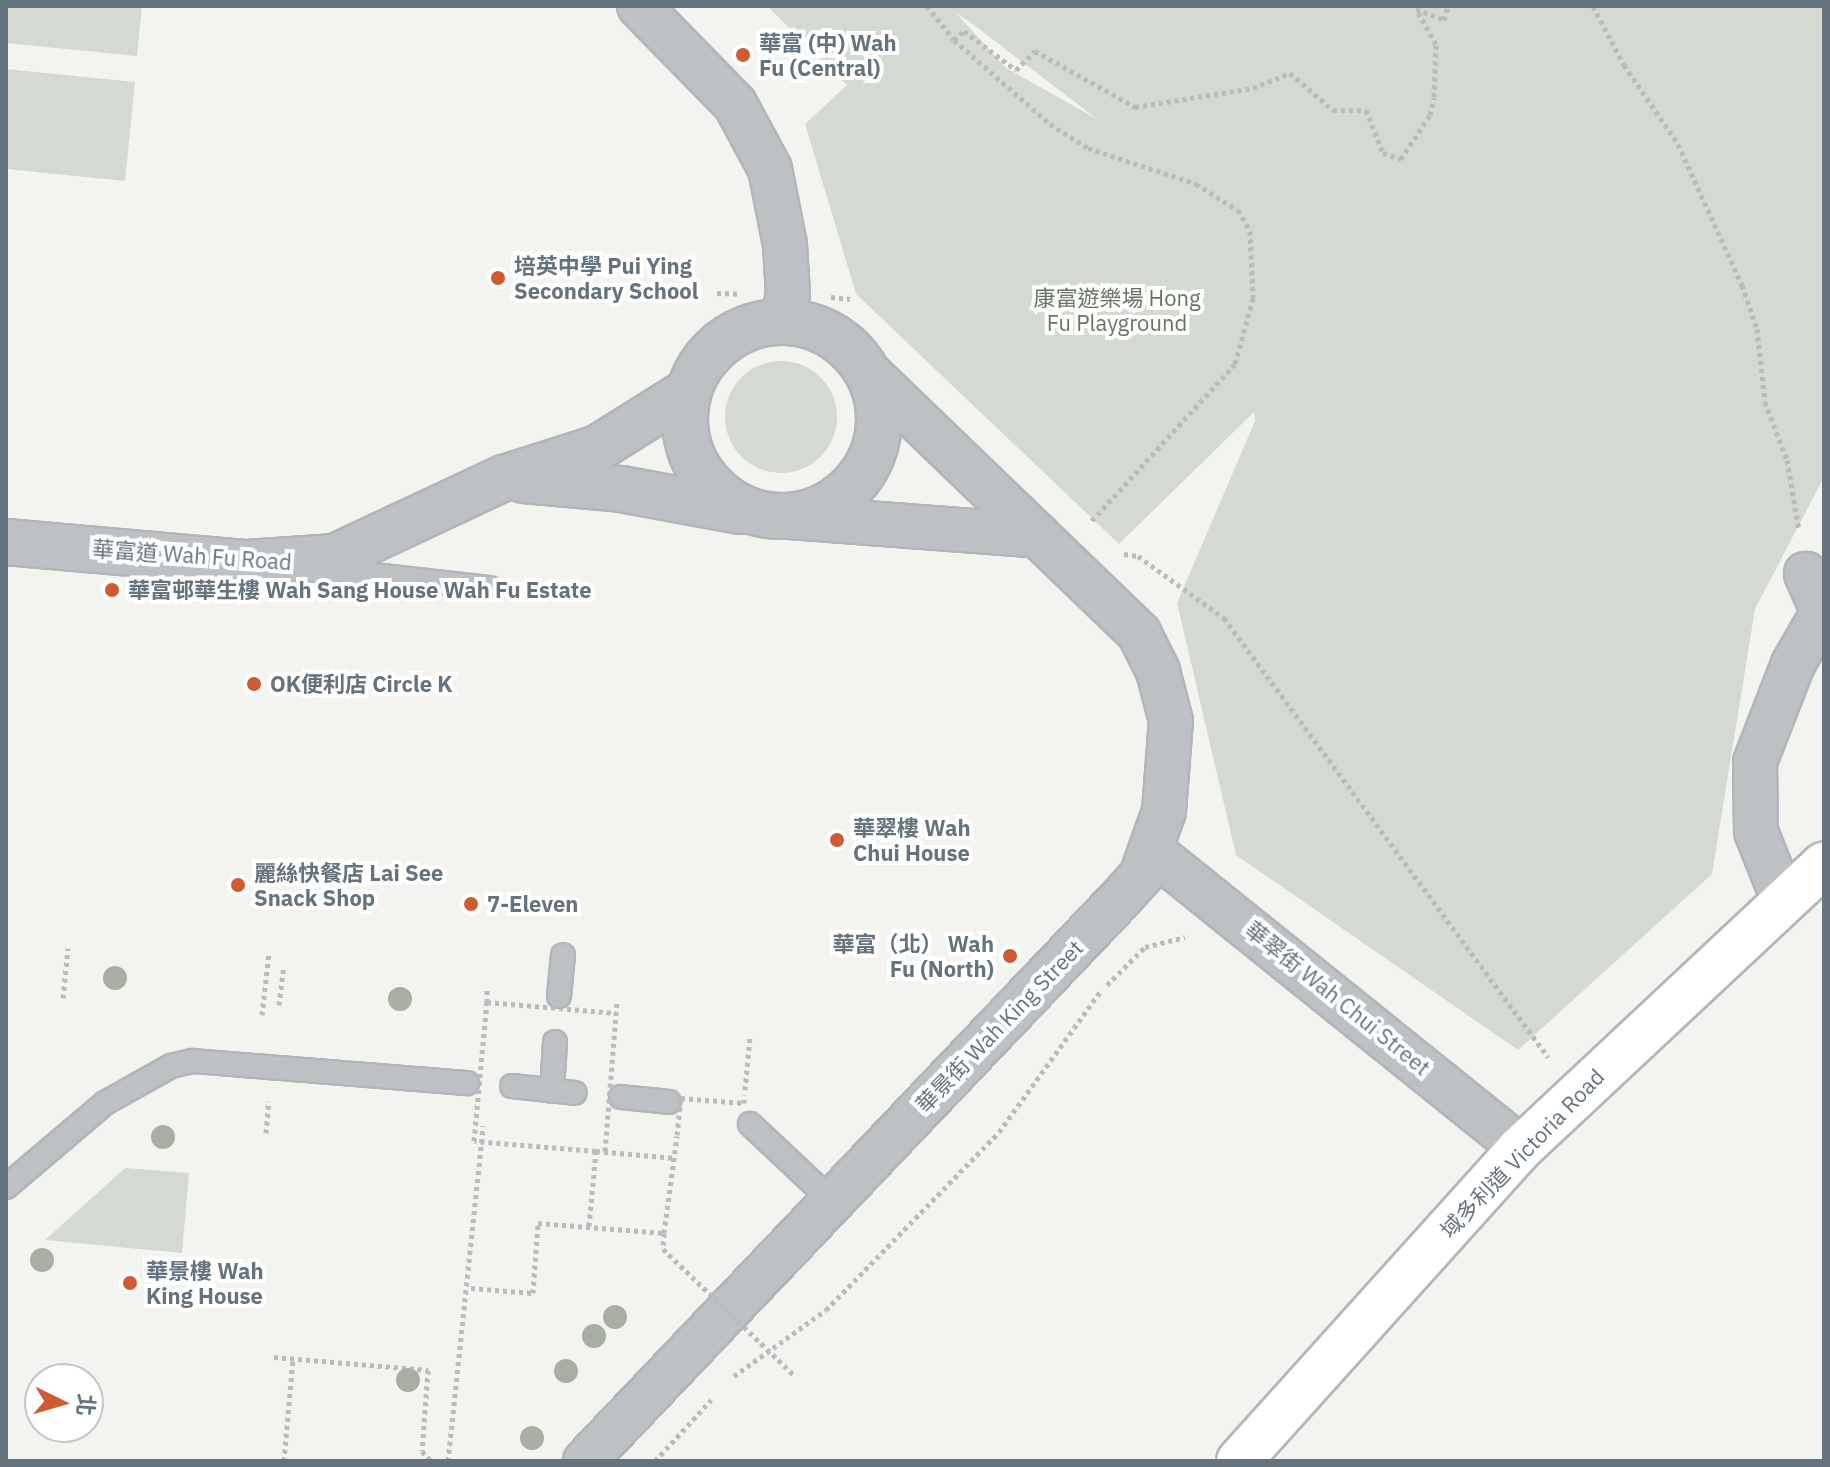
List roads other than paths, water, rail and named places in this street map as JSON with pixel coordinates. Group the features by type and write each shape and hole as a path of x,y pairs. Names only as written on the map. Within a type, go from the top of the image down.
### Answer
{"main road":[{"name":"域多利道 Victoria Road","path":"1239,1461 1521,1148 1783,899 1824,864"}],"street":[{"path":"639,6 735,104 770,169 785,245 788,294 782,322"},
{"name":"華景街 Wah King Street","path":"585,1461 1141,876 1152,851 1170,763 1171,721 1162,682 1149,650 1129,620 825,332 782,322 758,325 728,339 704,362 689,391 685,425 699,471 733,504 772,516 1038,536"},
{"path":"504,478 621,489 772,516 819,510 847,492 871,458 877,401 865,369"},
{"name":"華富道 Wah Fu Road","path":"6,542 283,564 335,557 504,478 598,448 689,391"},
{"path":"1783,899 1756,832 1755,762 1793,664 1823,612 1806,574"},
{"name":"華翠街 Wah Chui Street","path":"1152,851 1521,1148"}],"lane":[{"path":"283,564 489,588"},
{"path":"559,996 563,955"},
{"path":"552,1091 555,1042"},
{"path":"6,1187 105,1103 171,1066 193,1061 467,1083"},
{"path":"512,1086 575,1093"},
{"path":"621,1097 669,1102"},
{"path":"750,1124 831,1200"}],"place":[{"name":"華富 (中) Wah Fu (Central)","path":"743,55"},
{"name":"培英中學 Pui Ying Secondary School","path":"498,278"},
{"name":"華富邨華生樓 Wah Sang House Wah Fu Estate","path":"112,590"},
{"name":"OK便利店 Circle K","path":"254,684"},
{"name":"華翠樓 Wah Chui House","path":"837,840"},
{"name":"麗絲快餐店 Lai See Snack Shop","path":"238,885"},
{"name":"7-Eleven","path":"471,904"},
{"name":"華富（北） Wah Fu (North)","path":"1010,956"},
{"name":"華景樓 Wah King House","path":"130,1283"}],"park label":[{"name":"康富遊樂場 Hong Fu Playground","path":"1117,310"}]}
